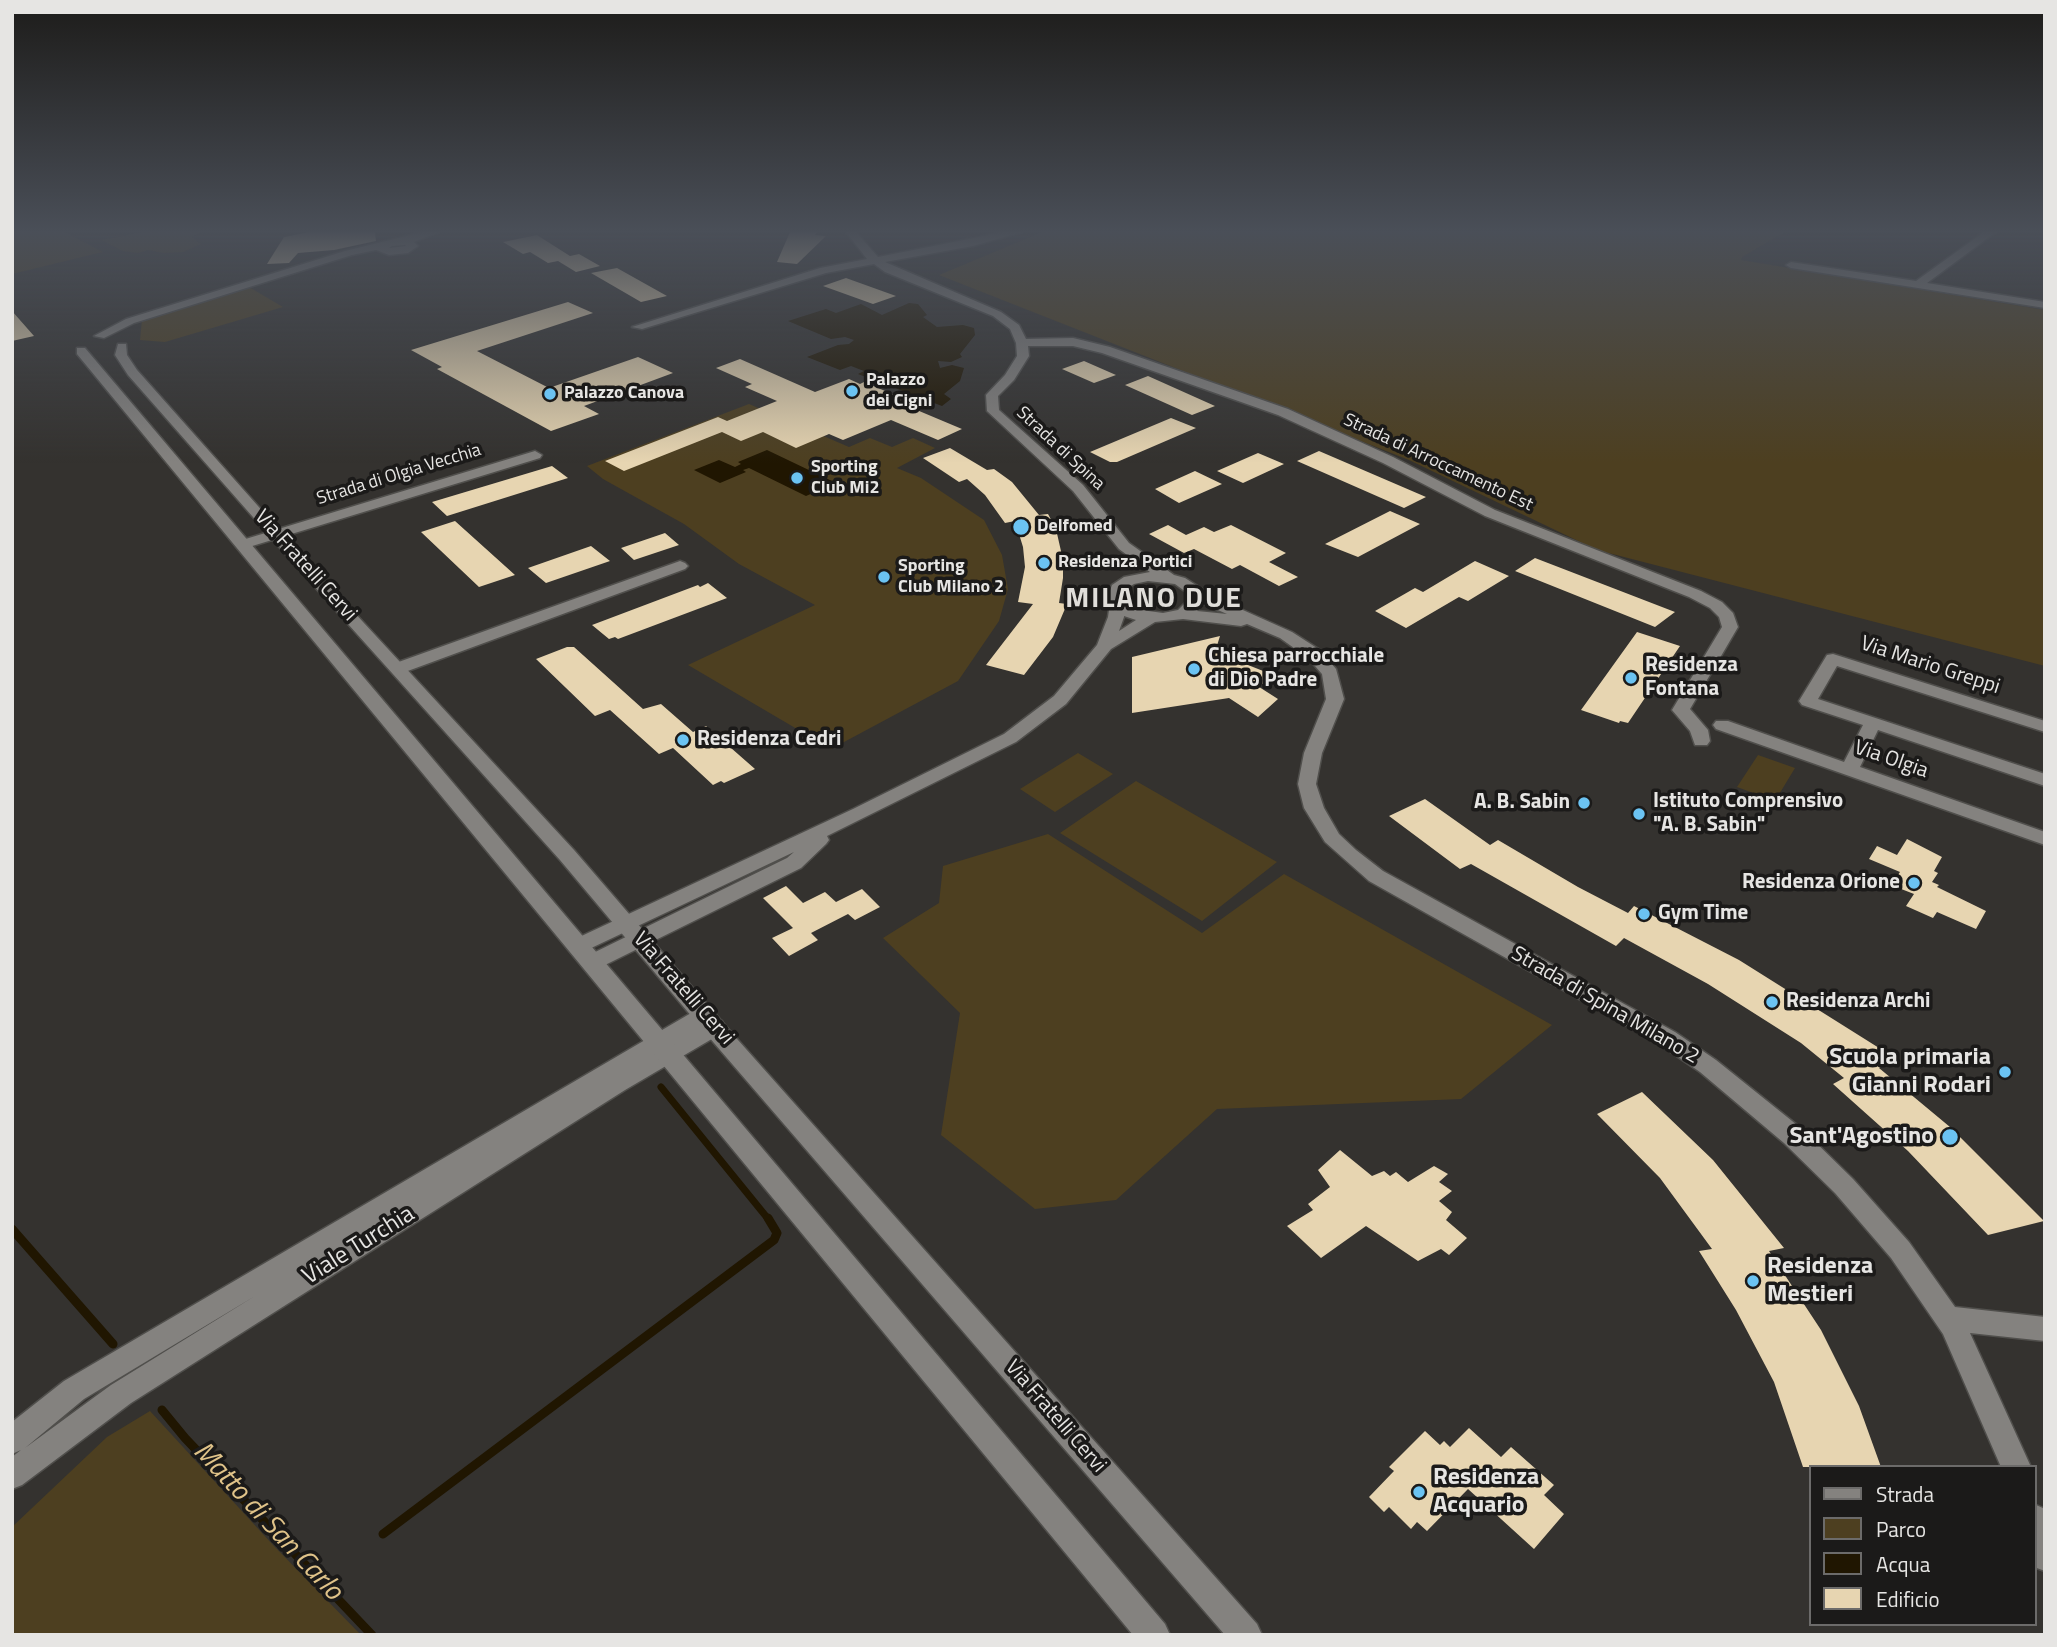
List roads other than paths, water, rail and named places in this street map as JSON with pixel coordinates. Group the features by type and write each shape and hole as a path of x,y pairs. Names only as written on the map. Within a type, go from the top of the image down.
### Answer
{"street":[{"path":"97,352 81,351 78,348 80,344 134,320 170,309"},
{"path":"638,327 694,309"},
{"path":"985,309 998,314 1015,327 1022,343"},
{"path":"100,336 119,344 123,330 134,320"},
{"name":"Strada di Arroccamento Est","path":"1022,343 1073,342 1106,350 1283,412 1388,460 1490,513 1695,594 1716,605 1727,616 1730,627 1681,710 1699,730 1701,741"},
{"name":"Strada di Spina","path":"1022,343 1023,356 1020,363 992,395 993,411 1078,488 1124,546"},
{"name":"Via Fratelli Cervi","path":"119,344 120,354 132,372 633,931 708,1021 1246,1635"},
{"name":"Via Fratelli Cervi","path":"81,351 1154,1635"},
{"name":"Strada di Olgia Vecchia","path":"274,533 535,455"},
{"path":"241,542 266,538 274,533"},
{"path":"1122,584 1124,546"},
{"name":"Strada di Spina Milano 2","path":"1124,546 1194,592 1304,646 1323,664 1334,682 1335,699 1313,753 1307,784 1321,822 1349,855 1386,881 1638,1020 1708,1066 1793,1136 1843,1186 1900,1251 1947,1318 2014,1465"},
{"path":"399,668 681,566"},
{"path":"1105,646 1116,617 1118,604 1115,593 1122,584 1138,577 1169,578"},
{"path":"1183,614 1196,600 1194,592"},
{"name":"Strada di Spina Milano 2","path":"1118,604 1128,612 1152,618 1183,614 1256,623"},
{"path":"587,954 838,823 1010,738 1060,699 1105,646 1152,618"},
{"name":"Via Mario Greppi","path":"2045,727 1833,659 1808,701 2045,780"},
{"path":"1850,769 1873,722"},
{"name":"Via Olgia","path":"1722,725 2043,835"},
{"name":"Viale Turchia","path":"12,1440 74,1390 708,1021"},
{"name":"Viale Turchia","path":"12,1475 99,1408 664,1046"},
{"path":"1947,1318 2045,1329"},
{"path":"2036,1526 2045,1556"}],"water":[{"path":"826,309 836,313 848,309 870,309 882,315 896,309 922,309 927,315 923,317 937,327 963,325 974,328 975,335 960,354 962,357 951,362 938,361 940,368 952,365 964,368 960,381 944,394 951,399 942,406 858,374 864,371 851,366 840,370 807,357 854,340 845,337 831,339 788,321"},
{"name":"Sporting Club Mi2","path":"767,450 836,483 806,496 749,468 743,470 746,472 720,483 694,470 719,460 735,467 741,464 738,462"}],"waterway":[{"path":"661,1087 769,1220"},
{"path":"383,1534 774,1240 777,1233 768,1218"},
{"name":"Matto di San Carlo","path":"12,1229 113,1344"},
{"name":"Matto di San Carlo","path":"162,1410 185,1438 372,1635"}],"place":[{"name":"Palazzo dei Cigni","path":"852,391"},
{"name":"Palazzo Canova","path":"550,394"},
{"name":"Sporting Club Mi2","path":"797,478"},
{"name":"Delfomed","path":"1021,527"},
{"name":"Residenza Portici","path":"1044,563"},
{"name":"Sporting Club Milano 2","path":"884,577"},
{"name":"Chiesa parrocchiale di Dio Padre","path":"1194,669"},
{"name":"Residenza Fontana","path":"1631,678"},
{"name":"Residenza Cedri","path":"683,740"},
{"name":"A. B. Sabin","path":"1584,803"},
{"name":"Istituto Comprensivo \"A. B. Sabin\"","path":"1639,814"},
{"name":"Residenza Orione","path":"1914,883"},
{"name":"Gym Time","path":"1644,914"},
{"name":"Residenza Archi","path":"1772,1002"},
{"name":"Scuola primaria Gianni Rodari","path":"2005,1072"},
{"name":"Sant'Agostino","path":"1950,1137"},
{"name":"Residenza Mestieri","path":"1753,1281"},
{"name":"Residenza Acquario","path":"1419,1492"}],"district":[{"name":"MILANO DUE","path":"1154,600"}]}
